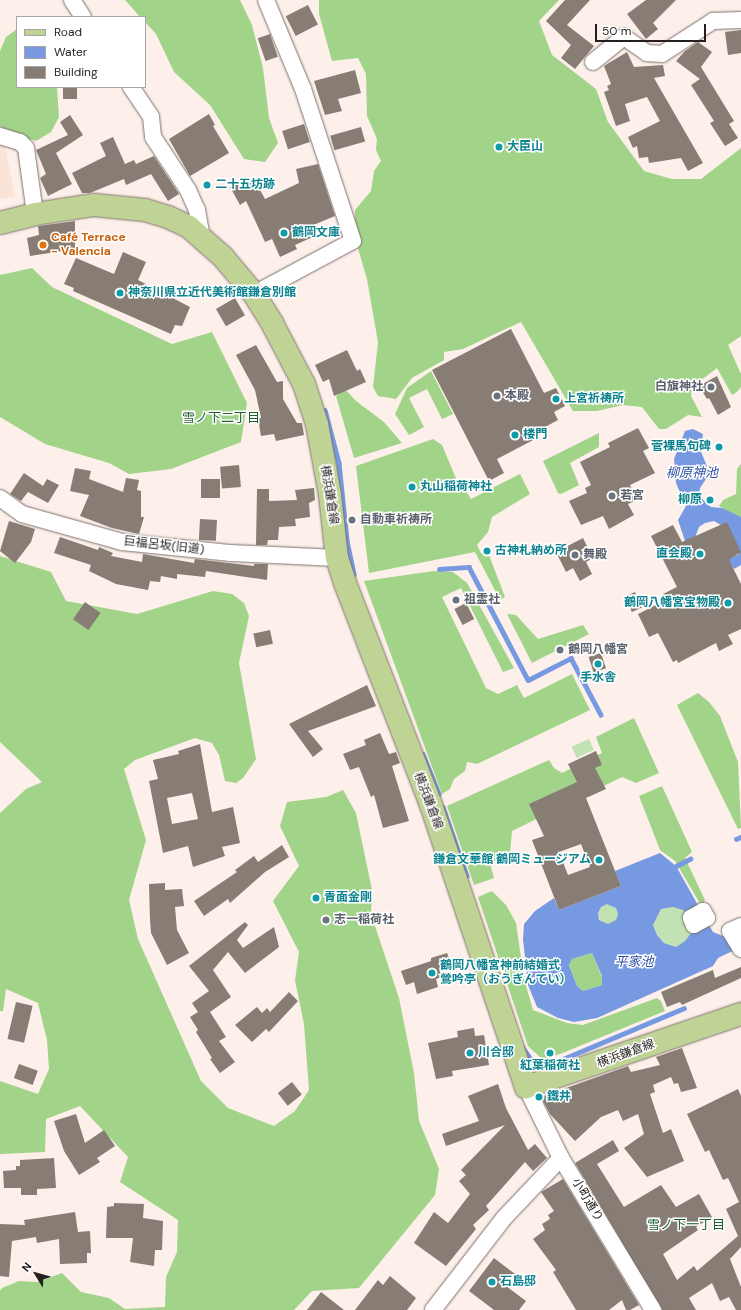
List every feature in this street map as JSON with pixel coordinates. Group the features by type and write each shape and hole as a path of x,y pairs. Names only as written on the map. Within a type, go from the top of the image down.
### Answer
{"main road":[{"name":"横浜鎌倉線","path":"0,223 35,214 94,205 119,206 168,217 202,237 257,299 293,361 310,401 330,495 337,558 366,642 431,805 526,1087 741,1014"}],"street":[{"path":"72,0 82,16"},
{"path":"257,299 353,241 303,89 266,0"},
{"path":"593,62 624,37 648,53 662,54 714,20 741,20"},
{"path":"132,88 151,117 153,137 188,190 197,210 202,237"},
{"path":"0,136 20,142 26,148 35,214"},
{"name":"巨福呂坂(旧道)","path":"0,498 22,514 122,542 231,553 337,558"},
{"path":"741,926 730,931 741,949"},
{"name":"小町通り","path":"526,1087 561,1158 653,1310"},
{"path":"433,1310 504,1218 561,1158"}],"shaded area":[{"path":"4,142 15,196 0,199 0,143"}],"green space":[{"path":"125,0 240,0 252,25 263,68 269,118 278,143 265,162 244,159 210,105 174,72 156,34 146,23 146,16 139,16"},
{"path":"319,0 559,0 539,21 552,55 596,89 608,122 644,171 672,179 701,179 741,148 741,336 728,345 741,374 741,387 737,392 732,395 717,368 692,387 691,396 702,417 688,415 666,429 659,429 642,407 623,405 597,411 573,411 521,322 463,349 444,352 444,360 412,378 396,399 378,396 373,387 378,342 367,279 354,235 355,210 371,191 374,171 381,161 376,150 377,139 367,116 366,74 358,58 332,61 319,14"},
{"path":"16,30 16,88 57,88 59,117 51,132 36,141 9,133 0,126 0,51 6,37"},
{"path":"32,268 52,287 172,344 212,332 247,403 241,442 171,469 129,474 109,463 45,444 0,417 0,275"},
{"path":"431,371 453,414 442,419 427,389 409,398 424,427 409,435 395,414 407,388"},
{"path":"345,389 356,401 384,422 402,443 354,458 336,396"},
{"path":"599,433 599,447 570,463 579,485 561,494 558,493 543,461"},
{"path":"433,439 442,445 460,488 464,488 471,499 520,474 530,494 492,517 488,532 477,545 481,553 489,555 505,597 500,600 475,552 369,573 356,466"},
{"path":"741,464 741,519 719,506 723,500 736,494 737,469"},
{"path":"0,556 51,572 66,601 137,614 213,591 232,594 244,603 249,616 239,663 256,759 243,778 236,783 225,781 219,755 212,743 195,738 135,760 124,769 146,840 129,900 138,939 201,1081 228,1108 274,1126 295,1111 309,1090 304,1024 295,980 299,952 273,901 299,866 280,826 287,802 326,797 343,790 356,813 372,890 371,914 399,998 414,1073 419,1121 439,1169 435,1195 359,1288 312,1291 294,1310 0,1310 0,1291 2,1288 19,1281 37,1282 62,1273 81,1292 109,1298 125,1309 165,1307 166,1277 177,1252 178,1220 120,1182 128,1157 80,1106 46,1119 45,1152 0,1154 0,1081 38,1094 49,1069 47,1040 38,1003 6,989 3,1011 0,1011 0,813 26,789 42,782 0,742"},
{"path":"434,571 453,572 467,583 514,668 503,672 461,588 442,597 486,688 498,694 517,685 524,698 572,674 590,710 477,764 467,762 465,771 454,779 450,789 442,794 364,581"},
{"path":"507,614 516,615 538,639 583,625 589,634 532,663"},
{"path":"698,693 709,702 720,716 738,762 741,828 738,829 677,705"},
{"path":"634,718 659,773 636,783 622,777 512,831 510,853 490,863 494,878 474,885 447,806 549,760 554,768 562,773 602,753 596,737"},
{"path":"589,739 594,750 577,758 572,747"},
{"path":"662,786 692,852 685,858 705,900 702,907 675,861 660,850 639,796"},
{"path":"492,891 506,905 516,923 524,979 533,1010 567,1023 583,1025 657,998 661,1001 665,1011 560,1054 542,1059 528,1046 478,897"},
{"path":"608,904 615,907 618,914 615,921 608,924 601,921 598,914 601,907"},
{"path":"673,907 683,910 697,925 685,941 676,947 664,943 657,935 653,924 661,909"},
{"path":"592,953 602,977 602,985 583,991 577,986 569,964 572,959"}],"water":[{"name":"柳原神池","path":"693,429 703,434 701,452 710,473 700,488 699,496 711,507 722,508 741,517 741,565 734,569 732,566 725,571 706,572 739,554 724,527 714,521 705,523 699,527 694,540 686,544 678,520 686,506 676,483 674,459 685,431"},
{"name":"平家池","path":"660,853 676,866 713,932 723,936 741,927 741,947 718,958 713,966 597,1018 574,1022 558,1018 537,1007 528,985 523,939 524,924 535,911 554,898 559,910 621,886 615,871","holes":["607,904 616,908 618,914 616,920 608,924 599,920 598,913 601,907","673,907 683,910 697,925 685,941 676,947 664,943 657,935 653,925 661,909","592,953 602,976 602,985 583,991 577,986 569,965 572,959"]}],"building":[{"path":"565,0 590,0 567,25 594,46 575,69 561,58 571,45 546,21"},
{"path":"646,0 676,0 653,23 658,29 646,39 627,14"},
{"path":"308,5 318,25 296,36 286,16"},
{"path":"741,30 741,53 728,55 725,32"},
{"path":"270,34 278,57 266,61 258,38"},
{"path":"698,42 712,52 701,67 734,121 729,124 738,138 725,146 710,123 714,121 691,85 700,79 676,61 685,51"},
{"path":"627,52 634,67 663,65 665,76 654,78 703,163 688,171 681,158 649,163 648,157 639,158 637,146 633,148 628,137 660,121 647,97 625,104 630,121 616,126 604,92 609,90 607,86 611,84 604,66"},
{"path":"355,70 361,93 338,99 342,111 325,115 314,81"},
{"path":"63,88 77,88 77,99 63,99"},
{"path":"209,114 215,125 213,126 229,153 190,176 169,139"},
{"path":"70,115 83,135 56,153 72,184 48,196 40,178 46,174 36,150 68,135 60,122"},
{"path":"304,124 310,142 288,149 282,131"},
{"path":"361,127 365,141 334,150 330,136"},
{"path":"113,137 125,164 134,160 136,164 154,156 179,194 168,201 151,174 126,185 124,179 90,193 82,193 72,173 106,156 100,143"},
{"path":"318,164 335,216 311,226 315,236 295,245 297,249 280,257 272,239 265,242 246,201 240,205 230,187 254,179 265,199 299,183 296,169"},
{"path":"75,221 75,249 30,256 27,238 39,235 38,226"},
{"name":"神奈川県立近代美術館鎌倉別館","path":"123,252 146,262 138,280 190,307 182,326 175,325 171,334 73,291 74,288 64,284 76,258 114,274"},
{"path":"235,298 245,315 226,326 216,309"},
{"path":"511,329 544,393 556,388 565,406 554,412 558,420 534,433 537,438 497,459 504,473 489,481 432,370"},
{"path":"256,345 277,382 283,381 283,399 297,423 302,423 304,435 276,441 274,434 261,436 258,418 261,418 255,390 236,355"},
{"path":"347,350 357,371 360,369 366,382 334,396 329,379 323,382 315,365"},
{"path":"717,376 731,407 718,415 709,398 707,399 699,386"},
{"path":"638,428 649,448 643,451 655,473 630,485 637,500 628,504 634,515 609,529 603,516 581,525 569,501 587,493 585,488 591,485 580,462 610,447 608,443"},
{"path":"239,465 241,487 222,489 220,467"},
{"path":"75,468 91,471 89,479 123,492 126,478 139,480 137,490 141,491 141,517 144,517 139,534 112,528 80,516 89,495 70,491"},
{"path":"24,473 43,486 47,479 59,485 48,503 28,492 21,501 10,494"},
{"path":"201,479 220,479 220,498 201,498"},
{"path":"314,488 315,500 309,503 310,517 295,519 296,526 279,527 278,540 268,540 267,545 256,545 257,489 269,489 269,501 297,500 295,490"},
{"path":"200,519 217,520 216,541 199,540"},
{"path":"9,521 35,529 31,542 15,563 0,551"},
{"path":"727,522 741,552 729,560 741,584 741,629 728,635 733,644 719,651 716,643 678,663 677,660 673,662 658,633 649,637 638,614 666,600 663,594 677,587 651,536 673,525 682,542"},
{"path":"60,537 98,550 99,547 113,553 111,556 142,562 143,554 194,563 195,559 254,566 254,564 268,564 267,580 206,571 205,577 177,574 177,579 161,576 160,582 150,581 148,590 116,584 89,571 91,565 54,553"},
{"name":"舞殿","path":"583,538 593,558 586,562 592,574 580,581 573,568 566,572 556,552"},
{"path":"635,592 642,608 632,612 625,596"},
{"path":"85,602 101,613 89,630 73,619"},
{"path":"466,603 474,619 463,625 454,609"},
{"path":"270,630 273,644 256,647 253,634"},
{"name":"手水舎","path":"601,653 606,668 594,672 589,657"},
{"path":"367,685 376,706 308,731 323,749 313,757 289,724"},
{"path":"380,733 389,754 396,752 400,763 392,766 409,821 383,828 374,795 371,797 359,767 350,770 343,754 366,745 364,740"},
{"path":"200,744 212,812 233,807 240,843 222,847 225,856 193,867 188,846 163,853 149,781 158,779 153,760 179,754 178,751","holes":["192,793 198,819 172,824 167,798"]},
{"name":"鎌倉文華館 鶴岡ミュージアム","path":"596,751 602,765 595,768 606,789 586,798 621,886 559,910 532,840 544,836 529,804 577,782 568,764","holes":["581,844 590,867 568,875 559,852"]},
{"path":"282,845 289,857 265,872 230,903 228,899 204,916 194,901 237,872 235,870 254,856 258,862"},
{"path":"165,883 165,890 182,889 184,906 175,907 177,930 189,953 167,965 151,933 149,884"},
{"path":"245,922 248,925 237,940 243,948 274,927 279,947 245,973 228,952 213,970 231,997 210,1012 226,1037 219,1041 235,1062 220,1073 210,1059 212,1058 196,1032 198,1030 190,1017 198,1012 192,1003 209,991 189,966"},
{"name":"鶴岡八幡宮神前結婚式 鶯吟亭（おうぎんてい）","path":"447,953 451,964 439,968 442,977 436,979 438,987 417,994 414,982 406,985 401,971 431,961 431,958"},
{"path":"741,967 741,978 682,1005 680,1002 667,1007 661,992 713,970 715,978"},
{"path":"289,992 298,1001 269,1032 266,1029 252,1042 235,1025 257,1007 262,1013 267,1008 270,1012"},
{"path":"16,1002 33,1006 24,1043 7,1039"},
{"path":"474,1028 475,1036 484,1035 489,1065 452,1071 453,1076 436,1079 428,1043 458,1037 457,1031"},
{"path":"682,1048 697,1088 681,1092 678,1083 674,1084 671,1077 653,1085 655,1092 650,1094 663,1133 671,1129 684,1161 647,1177 624,1148 644,1134 638,1114 623,1121 618,1110 601,1117 575,1141 550,1114 541,1097 628,1066 631,1072 660,1065 656,1057"},
{"path":"19,1064 38,1071 33,1085 14,1078"},
{"path":"292,1082 302,1095 288,1106 278,1093"},
{"path":"498,1084 506,1108 528,1150 535,1144 547,1158 533,1171 525,1162 486,1206 489,1210 473,1225 476,1229 446,1266 414,1243 434,1212 448,1223 470,1194 459,1181 466,1175 461,1170 505,1125 446,1146 442,1134 479,1121 468,1096"},
{"path":"738,1089 741,1096 741,1247 730,1259 741,1287 741,1310 736,1310 729,1297 720,1301 712,1283 689,1298 696,1310 662,1310 575,1163 613,1140 619,1151 597,1164 624,1207 661,1185 676,1207 699,1194 712,1217 696,1227 698,1230 663,1254 677,1280 694,1266 697,1271 738,1236 726,1209 739,1202 728,1178 723,1180 709,1150 705,1152 687,1114"},
{"path":"76,1114 85,1143 104,1130 115,1146 97,1158 100,1162 79,1175 64,1151 54,1121"},
{"path":"54,1158 56,1188 37,1189 37,1195 21,1195 21,1188 4,1188 3,1171 16,1170 16,1166 20,1166 20,1160"},
{"path":"563,1179 639,1305 630,1310 626,1310 622,1300 609,1310 576,1310 553,1272 556,1270 533,1239 545,1230 542,1224 550,1219 548,1215 554,1211 541,1192"},
{"path":"114,1203 144,1204 143,1218 163,1221 162,1250 155,1250 154,1266 130,1262 133,1238 106,1238 107,1207 114,1206"},
{"path":"75,1212 78,1232 90,1231 91,1253 87,1253 87,1263 60,1264 59,1239 37,1243 36,1237 12,1241 9,1277 0,1276 0,1224 25,1225 24,1220"},
{"name":"石島邸","path":"494,1258 515,1274 506,1286 526,1301 519,1310 494,1310 469,1291"},
{"path":"390,1276 416,1298 407,1310 355,1310 378,1280 383,1285"},
{"path":"321,1292 344,1310 307,1310"}],"waterway":[{"path":"325,410 339,463 347,541 354,574"},
{"path":"439,569 469,567 528,680 571,658 601,715"},
{"path":"423,754 439,794"},
{"path":"443,807 467,876"},
{"path":"736,839 741,837"},
{"path":"676,866 690,859"},
{"path":"523,1048 531,1059 540,1064 551,1064 684,1008"}],"place":[{"name":"大臣山","path":"499,147"},
{"name":"二十五坊跡","path":"207,185"},
{"name":"鶴岡文庫","path":"284,233"},
{"name":"Café Terrace - Valencia","path":"43,245"},
{"name":"神奈川県立近代美術館鎌倉別館","path":"120,293"},
{"name":"白旗神社","path":"711,387"},
{"name":"本殿","path":"497,396"},
{"name":"上宮祈祷所","path":"556,399"},
{"name":"楼門","path":"515,435"},
{"name":"菅裸馬句碑","path":"719,447"},
{"name":"丸山稲荷神社","path":"412,487"},
{"name":"若宮","path":"612,496"},
{"name":"柳原","path":"710,500"},
{"name":"自動車祈祷所","path":"352,520"},
{"name":"古神札納め所","path":"487,551"},
{"name":"直会殿","path":"700,554"},
{"name":"舞殿","path":"575,555"},
{"name":"祖霊社","path":"456,600"},
{"name":"鶴岡八幡宮宝物殿","path":"728,603"},
{"name":"鶴岡八幡宮","path":"560,650"},
{"name":"手水舎","path":"598,664"},
{"name":"鎌倉文華館 鶴岡ミュージアム","path":"599,860"},
{"name":"青面金剛","path":"316,898"},
{"name":"志一稲荷社","path":"326,920"},
{"name":"鶴岡八幡宮神前結婚式 鶯吟亭（おうぎんてい）","path":"432,973"},
{"name":"川合邸","path":"470,1053"},
{"name":"紅葉稲荷社","path":"550,1053"},
{"name":"鐵井","path":"539,1097"},
{"name":"石島邸","path":"492,1282"}],"district":[{"name":"雪ノ下二丁目","path":"221,418"},
{"name":"雪ノ下一丁目","path":"686,1225"}]}
